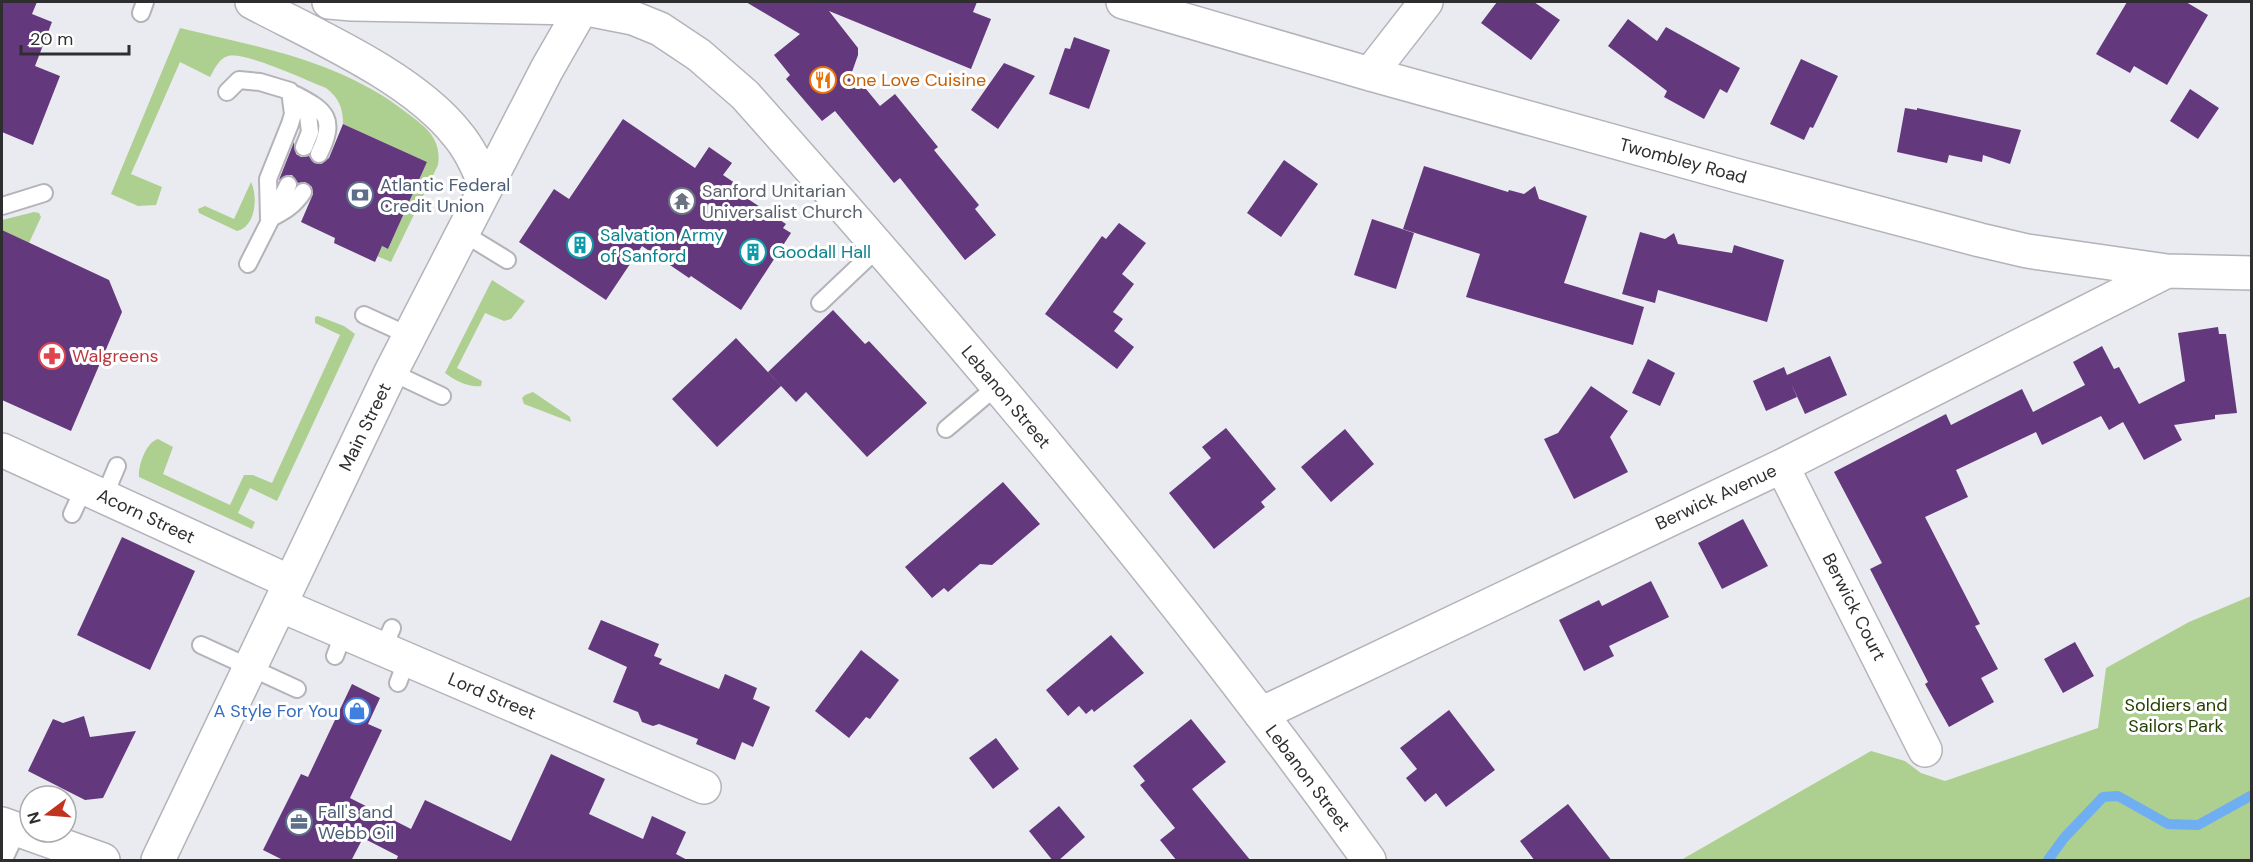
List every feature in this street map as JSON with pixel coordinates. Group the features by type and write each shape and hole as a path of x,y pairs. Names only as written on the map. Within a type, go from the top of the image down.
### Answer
{"main road":[{"path":"252,2 380,70 425,102 457,133 474,158 486,186"},
{"name":"Lebanon Street","path":"345,2 584,5 660,28 699,56 746,95 879,247 1157,579 1261,714 1369,861"},
{"name":"Twombley Road","path":"1123,2 1192,11 1370,74 1980,240 2027,251 2167,271 2252,273"},
{"path":"1370,74 1426,2"},
{"name":"Main Street","path":"166,858 249,669 391,372 547,69 584,5"},
{"name":"Berwick Avenue","path":"1261,714 1782,466 2167,271"},
{"name":"Acorn Street","path":"2,450 87,500 285,594"},
{"name":"Berwick Court","path":"1782,466 1925,750"},
{"name":"Lord Street","path":"285,594 340,644 395,655 704,787"},
{"path":"8,836 103,861"}],"lane":[{"path":"227,92 239,80 247,79 290,92 317,106 326,117 328,133 312,150"},
{"path":"269,219 268,179 293,114 290,92"},
{"path":"248,264 269,219 295,189"},
{"path":"2,206 44,193"},
{"path":"463,233 507,260"},
{"path":"820,303 879,247"},
{"path":"364,315 410,336"},
{"path":"391,372 442,396"},
{"path":"946,429 997,386"},
{"path":"87,500 117,466"},
{"path":"201,645 249,669 297,689"}],"green space":[{"path":"180,28 269,50 327,68 382,95 414,118 431,134 438,148 438,165 391,262 377,256 381,246 388,249 427,162 343,124 339,104 326,88 248,58 225,57 210,77 180,62 131,174 162,187 156,205 138,206 111,194"},
{"path":"251,182 254,210 248,224 243,228 237,231 199,213 198,209 205,206 234,219"},
{"path":"34,212 39,213 41,217 29,243 2,230 2,220"},
{"path":"492,280 525,301 511,319 504,321 485,313 457,368 482,381 481,386 467,385 445,373"},
{"path":"318,316 344,326 355,334 277,501 250,488 238,513 255,522 252,529 139,477 144,455 150,445 158,439 173,447 163,474 230,505 244,475 253,475 272,483 340,335 315,323 315,317"},
{"path":"533,392 570,417 571,422 524,404 522,398"},
{"name":"Soldiers and Sailors Park","path":"2251,596 2251,860 1681,860 1871,751 1905,761 1921,773 1945,781 2098,728 2106,668 2189,622"}],"building":[{"path":"2,2 37,2 32,14 52,22 35,66 60,76 33,145 2,132"},
{"path":"746,2 977,2 973,12 991,19 971,69 829,11 858,48 852,72 880,106 895,94 938,147 934,150 979,205 975,209 996,235 965,260 900,178 894,183 835,111 822,121 786,79 790,75 774,55 800,34"},
{"path":"1497,2 1534,2 1560,20 1531,60 1481,23"},
{"path":"2127,2 2186,2 2208,15 2167,85 2134,66 2130,73 2096,54"},
{"path":"1628,19 1657,41 1666,27 1740,68 1727,93 1720,89 1704,119 1664,97 1667,91 1608,46"},
{"path":"1074,37 1110,50 1089,109 1049,94 1065,48 1070,49"},
{"path":"1801,59 1838,76 1813,128 1810,127 1804,140 1770,124"},
{"path":"1004,63 1035,76 998,129 971,110"},
{"path":"2190,89 2219,108 2198,139 2170,121"},
{"path":"1905,108 1917,110 1917,108 2021,130 2010,164 1983,155 1982,162 1949,155 1947,163 1897,152"},
{"path":"623,119 695,168 709,147 732,163 723,175 748,192 745,197 786,224 783,228 791,233 741,310 642,246 606,300 519,242 554,189 569,199"},
{"name":"Atlantic Federal Credit Union","path":"343,124 427,162 388,249 382,246 375,262 334,243 335,238 301,222 313,194 312,187 305,182 298,183 292,175 279,180 294,142 296,154 301,157 309,156 314,163 321,164 329,158"},
{"path":"1284,160 1318,184 1281,237 1247,213"},
{"path":"1424,166 1508,192 1509,190 1524,194 1535,186 1539,199 1587,216 1564,283 1644,307 1633,345 1466,297 1480,254 1403,229"},
{"path":"1372,219 1414,233 1396,289 1354,275"},
{"path":"1119,223 1146,243 1122,274 1134,284 1113,312 1123,319 1114,331 1134,347 1117,369 1045,314 1102,236 1106,239"},
{"name":"Walgreens","path":"2,230 109,280 122,312 71,431 2,400"},
{"path":"1640,232 1665,239 1674,233 1678,244 1732,253 1734,245 1784,260 1767,322 1658,290 1655,303 1622,294"},
{"path":"833,310 865,344 869,341 927,403 867,457 806,392 796,402 768,372"},
{"path":"2218,327 2219,334 2226,334 2237,413 2215,415 2215,419 2174,425 2182,440 2144,460 2123,422 2109,430 2101,416 2042,445 2036,432 1956,470 1968,497 1925,517 1980,624 1975,626 1998,669 1981,678 1994,702 1949,727 1925,684 1928,682 1870,569 1882,563 1834,472 1946,414 1951,425 2022,389 2033,412 2085,385 2073,362 2102,346 2114,369 2119,367 2139,404 2185,381 2178,333"},
{"path":"736,338 781,386 717,447 672,399"},
{"path":"1830,356 1847,395 1805,414 1791,383 1797,397 1766,411 1753,381 1784,367 1787,375"},
{"path":"1648,359 1675,373 1660,406 1632,393"},
{"path":"1591,386 1628,411 1610,437 1628,472 1574,499 1544,439 1558,433"},
{"path":"1226,428 1276,489 1261,502 1265,507 1214,549 1169,493 1211,458 1202,447"},
{"path":"1345,429 1374,464 1331,502 1301,467"},
{"path":"1003,482 1040,524 992,565 980,564 948,592 944,588 932,598 905,567"},
{"path":"1743,519 1768,566 1722,589 1698,543"},
{"path":"122,537 195,571 150,670 77,635"},
{"path":"1651,581 1669,617 1609,646 1614,656 1584,671 1559,620 1599,600 1602,606"},
{"path":"601,620 659,644 654,656 662,659 659,664 719,689 725,674 757,688 753,699 770,707 753,747 742,742 735,760 696,744 698,739 659,724 653,726 642,722 638,712 613,702 627,667 588,649"},
{"path":"1111,635 1144,673 1094,712 1092,709 1086,714 1079,706 1068,716 1046,690"},
{"path":"2075,642 2094,676 2063,693 2044,659"},
{"path":"861,650 899,680 870,719 866,717 849,738 815,711"},
{"path":"352,684 380,698 368,724 382,730 350,798 411,829 425,800 511,841 551,754 605,779 589,814 643,839 652,816 686,832 676,854 689,861 396,861 398,856 363,838 351,861 285,861 263,850 301,774 308,777"},
{"path":"1449,710 1495,770 1446,807 1436,793 1425,802 1406,778 1417,769 1400,748"},
{"path":"84,716 90,737 136,731 103,798 85,800 78,796 78,784 54,784 28,771 53,719 63,723"},
{"path":"1191,719 1226,762 1192,789 1251,861 1177,861 1160,840 1175,828 1140,785 1145,781 1133,766"},
{"path":"996,738 1019,769 993,789 969,758"},
{"path":"1568,804 1612,861 1535,861 1520,841"},
{"path":"1059,806 1085,837 1058,861 1053,861 1029,831"}],"waterway":[{"path":"2048,860 2064,838 2103,797 2118,796 2168,824 2198,825 2252,795"}],"place":[{"name":"One Love Cuisine","path":"823,80"},
{"name":"Atlantic Federal Credit Union","path":"360,195"},
{"name":"Sanford Unitarian Universalist Church","path":"682,201"},
{"name":"Salvation Army of Sanford","path":"580,245"},
{"name":"Goodall Hall","path":"753,252"},
{"name":"Walgreens","path":"52,356"},
{"name":"A Style For You","path":"357,711"},
{"name":"Fall's and Webb Oil","path":"299,822"}]}
